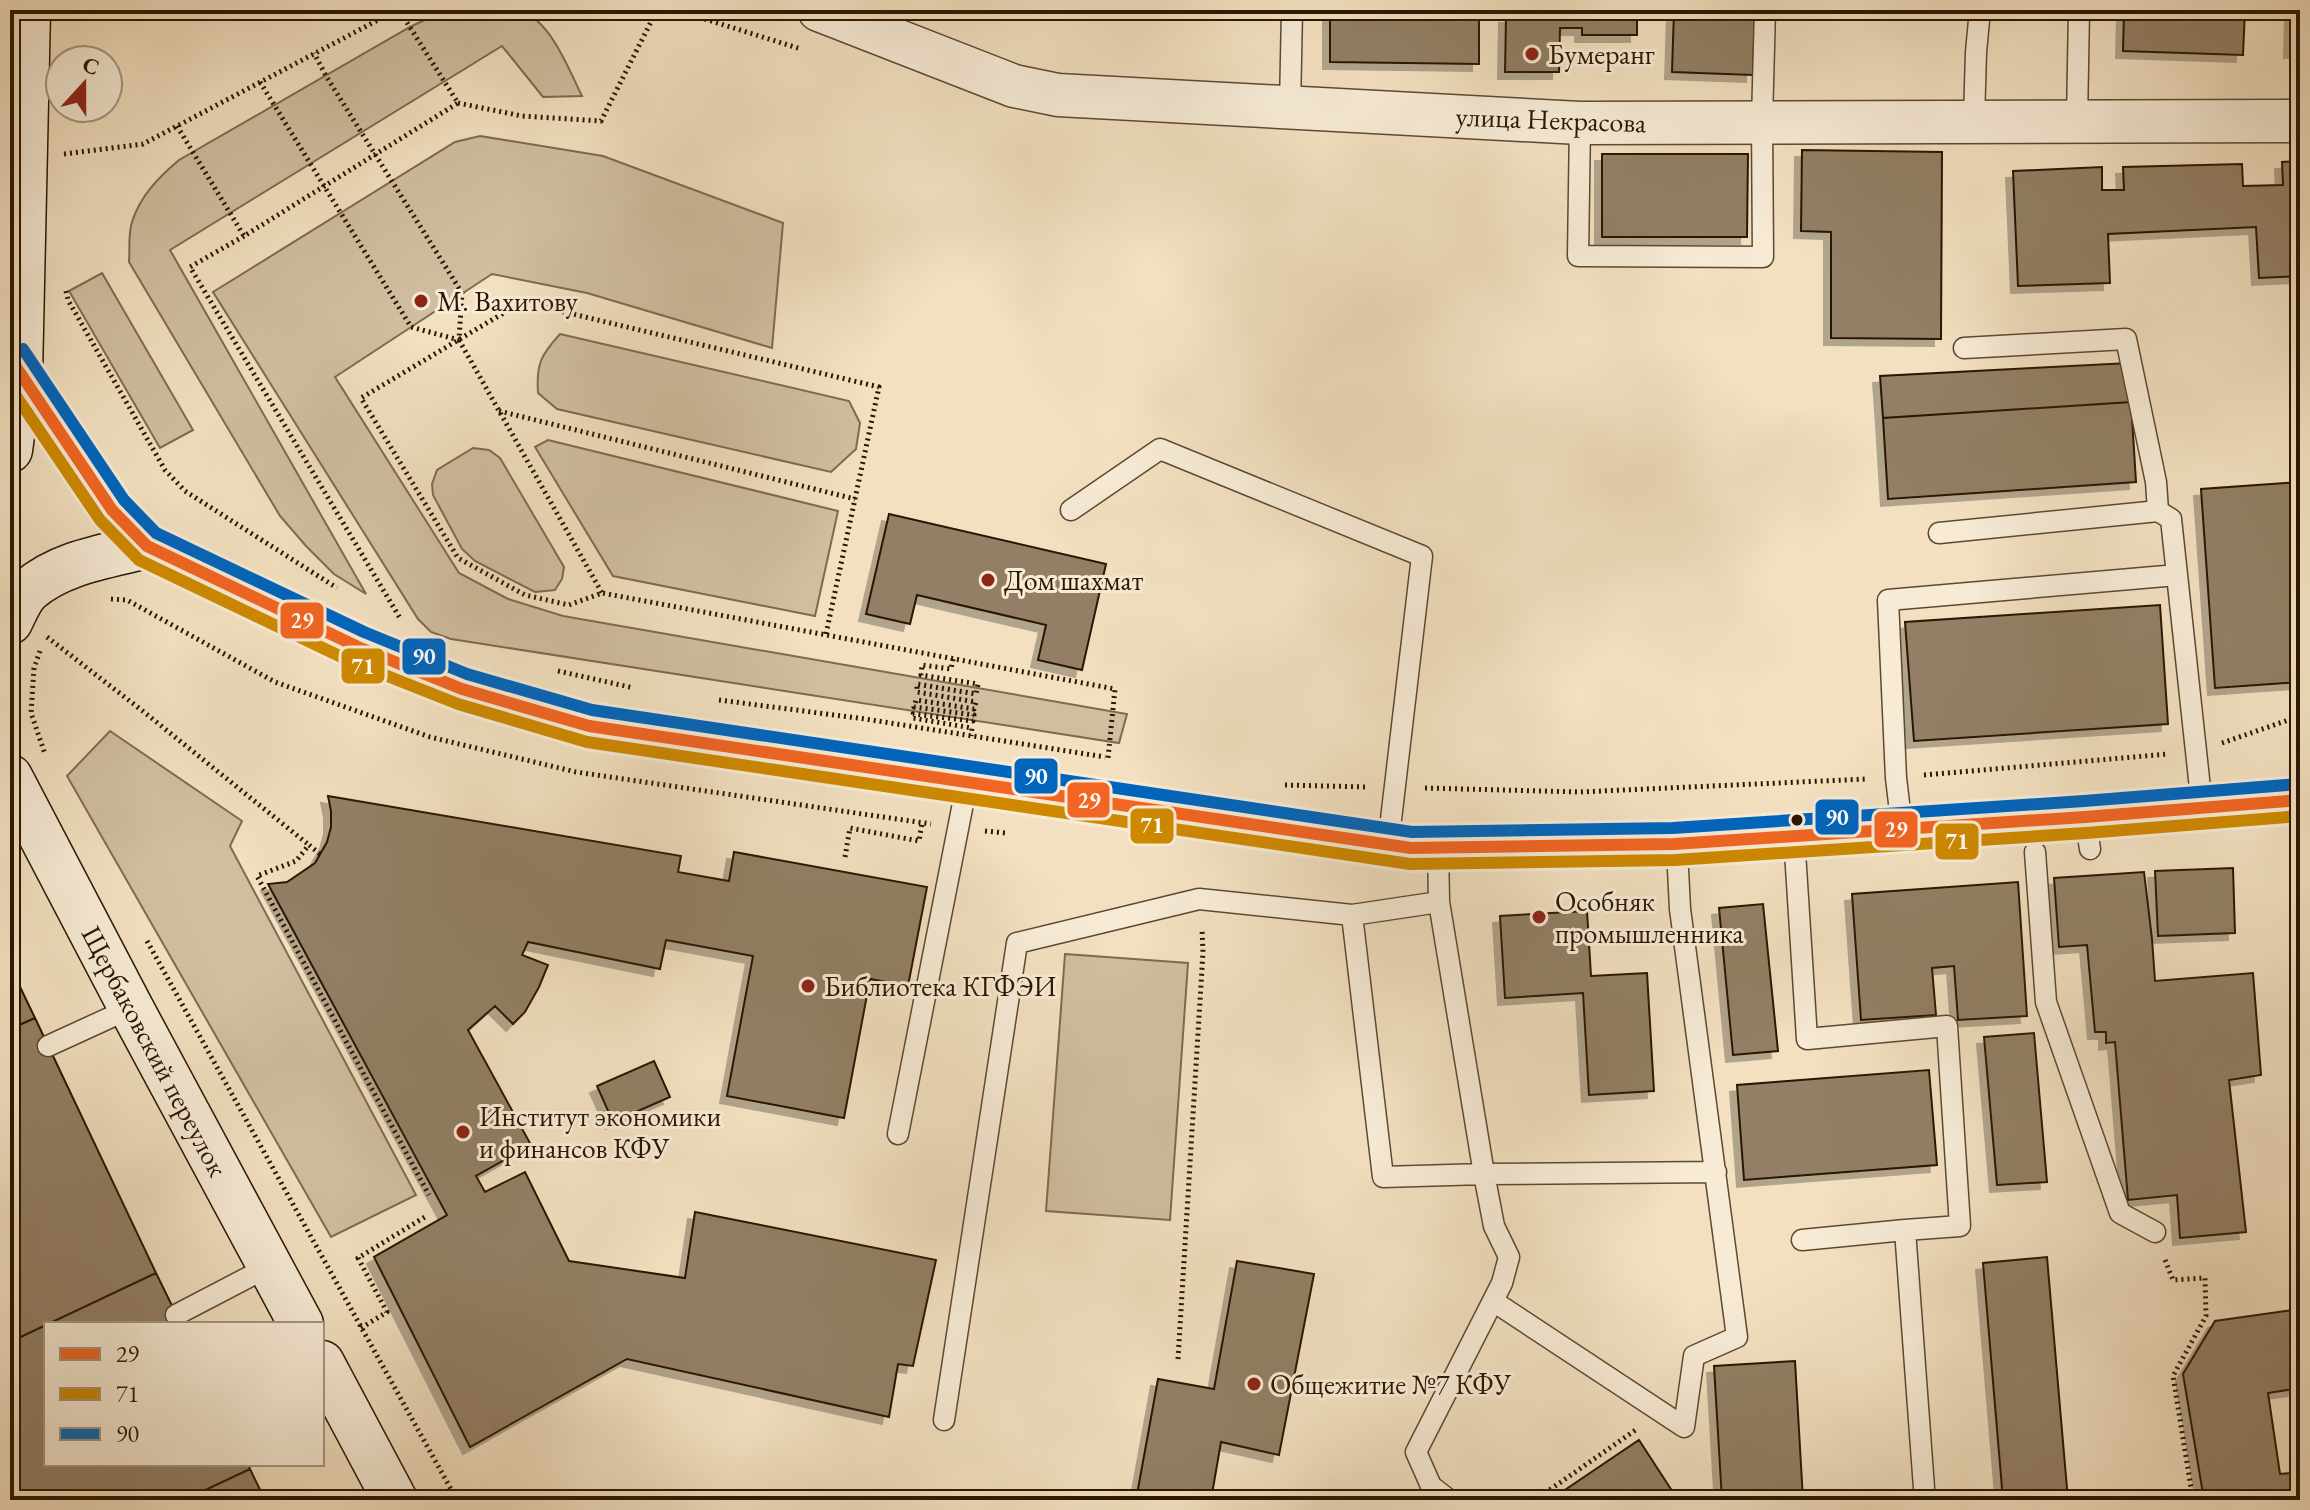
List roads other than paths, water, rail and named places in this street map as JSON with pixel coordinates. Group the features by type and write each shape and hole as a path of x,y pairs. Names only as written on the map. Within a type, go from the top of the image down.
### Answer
{"main road":[{"path":"10,450 28,10"},
{"path":"15,366 112,510 147,546 358,647 462,689 589,726 1411,848 1674,844 1902,828 2087,833 2202,807 2300,800"},
{"path":"28,629 27,591 77,564 147,546"},
{"name":"Щербаковский переулок","path":"28,766 131,1008 300,1322"},
{"path":"324,1367 395,1500"}],"street":[{"name":"улица Некрасова","path":"819,10 1014,86 1058,95 1580,123 2300,121"}],"lane":[{"path":"1290,107 1292,10"},
{"path":"1580,123 1578,256 1763,257 1765,10"},
{"path":"1974,120 1980,10"},
{"path":"2077,120 2079,10"},
{"path":"1964,348 2126,339 2156,482 2158,511"},
{"path":"1071,510 1160,449 1422,556 1388,845"},
{"path":"1939,533 2158,511 2171,519 2202,807"},
{"path":"1902,828 1896,778 1888,600 2177,575"},
{"path":"898,1134 967,783"},
{"path":"1794,836 1807,1039 1947,1026 1960,1226 1802,1240"},
{"path":"1493,1301 1684,1427 1694,1356 1737,1337 1674,844"},
{"path":"1438,848 1439,902 1484,1174 1494,1226 1509,1257 1502,1283 1416,1452 1431,1486 1449,1500"},
{"path":"2035,852 2046,1002 2120,1213 2155,1232"},
{"path":"944,1420 1017,943 1199,899 1352,915 1439,902"},
{"path":"1352,915 1383,1177 1716,1172"},
{"path":"48,1046 131,1008"},
{"path":"1905,1230 1924,1488"},
{"path":"176,1315 270,1266"}],"place":[{"name":"Бумеранг","path":"1532,54"},
{"name":"М. Вахитову","path":"421,301"},
{"name":"Дом шахмат","path":"988,580"},
{"name":"Особняк промышленника","path":"1539,917"},
{"name":"Библиотека КГФЭИ","path":"808,986"},
{"name":"Институт экономики и финансов КФУ","path":"463,1132"},
{"name":"Общежитие №7 КФУ","path":"1254,1384"}]}
